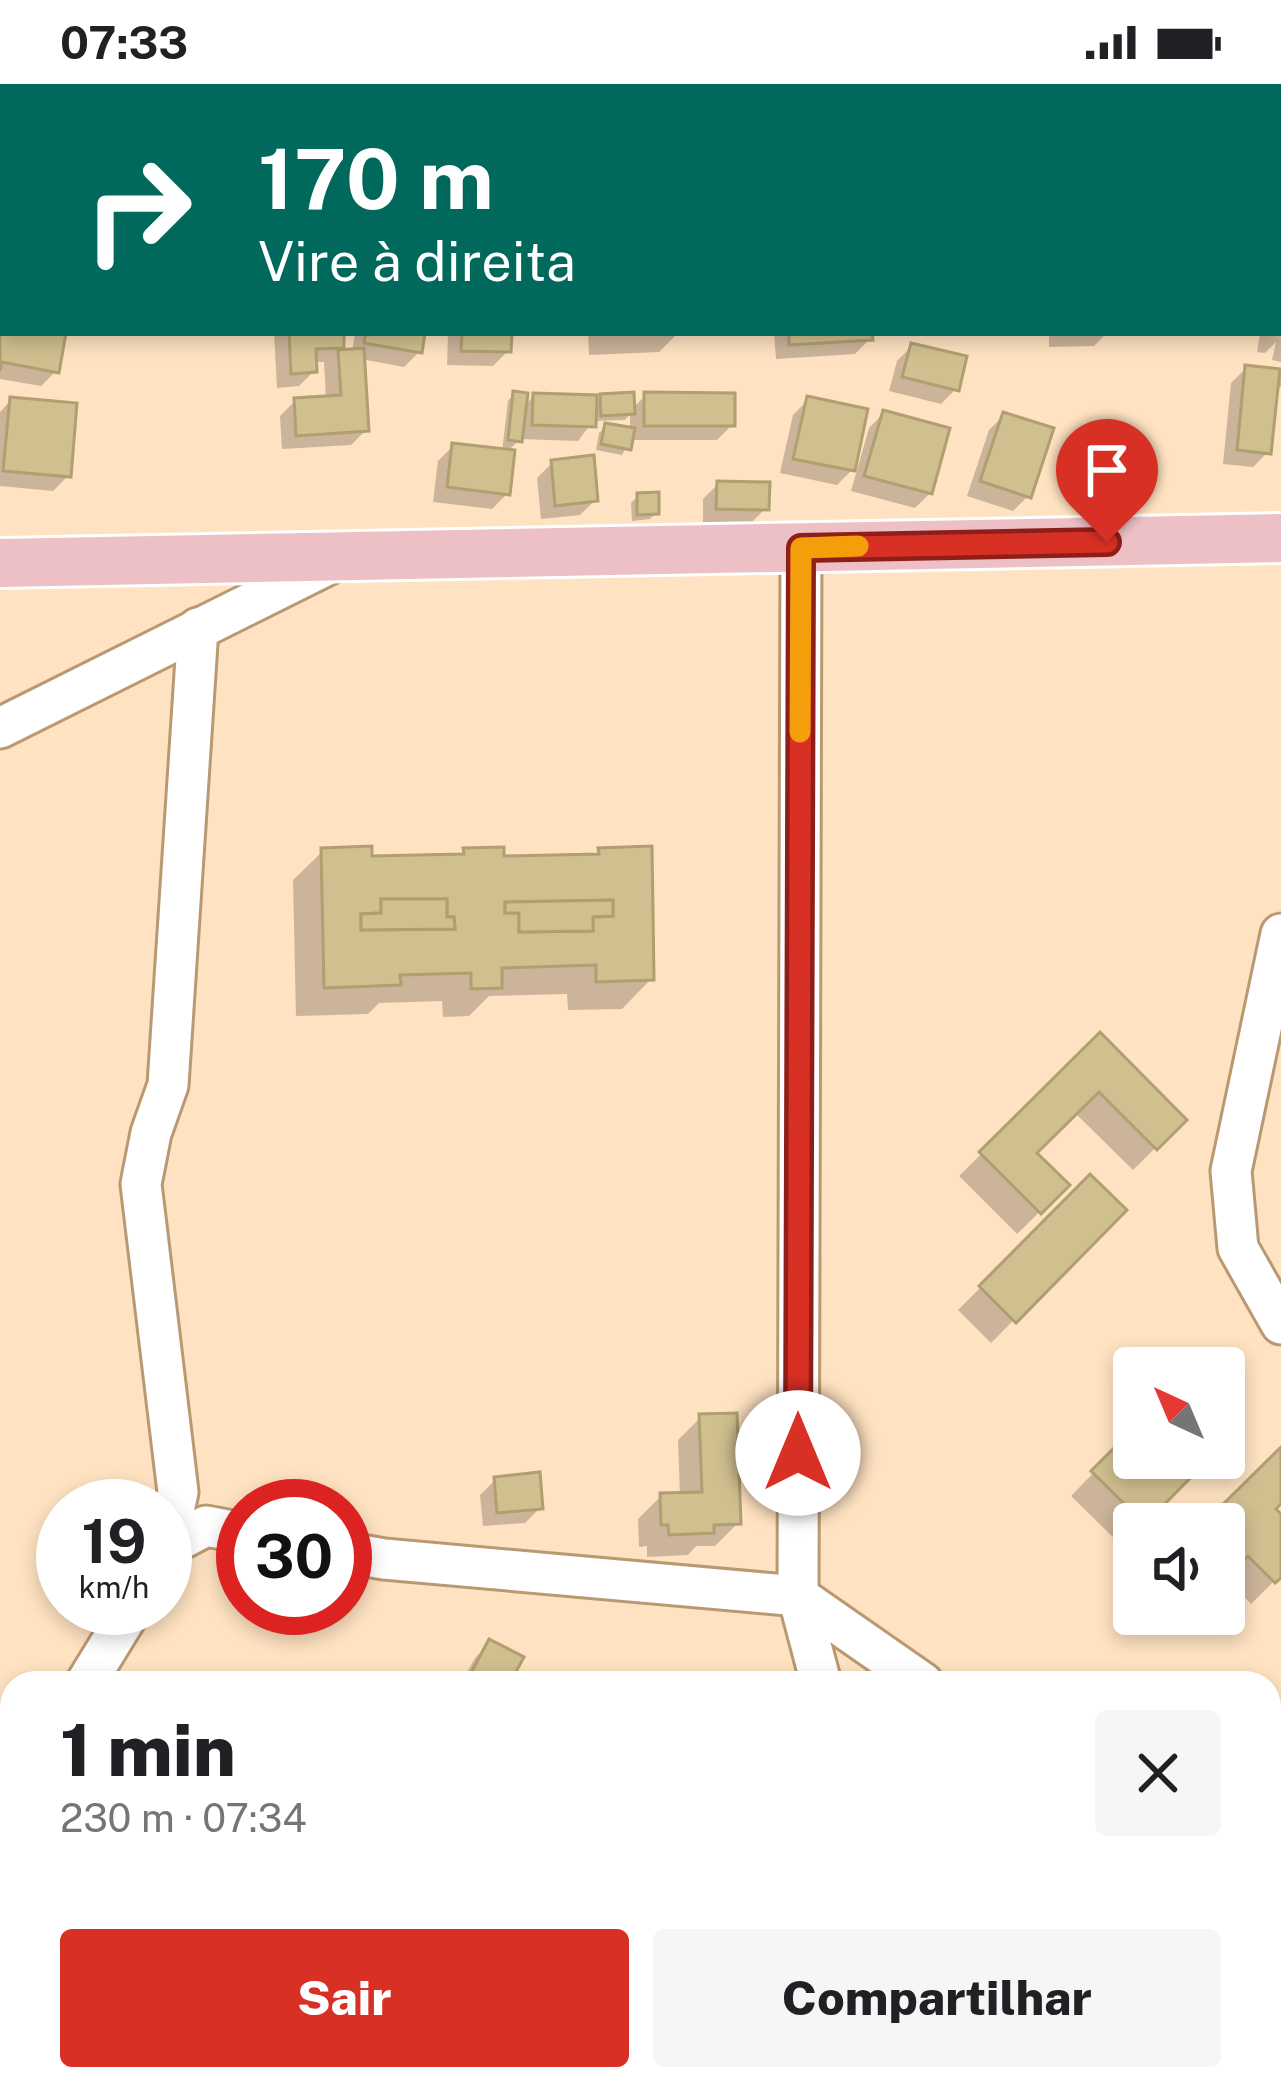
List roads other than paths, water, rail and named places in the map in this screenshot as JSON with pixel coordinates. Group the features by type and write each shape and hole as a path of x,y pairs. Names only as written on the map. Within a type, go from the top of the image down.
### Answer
{"main road":[{"path":"0,563 1281,538"}],"street":[{"path":"801,548 798,1596 818,1671"},
{"path":"0,728 344,557"},
{"path":"176,1479 141,1184 151,1133 168,1085 198,628"},
{"path":"1280,1322 1238,1249 1232,1171 1281,934"},
{"path":"192,1504 216,1523"},
{"path":"372,1557 798,1596 905,1671"},
{"path":"93,1671 115,1635"}]}
